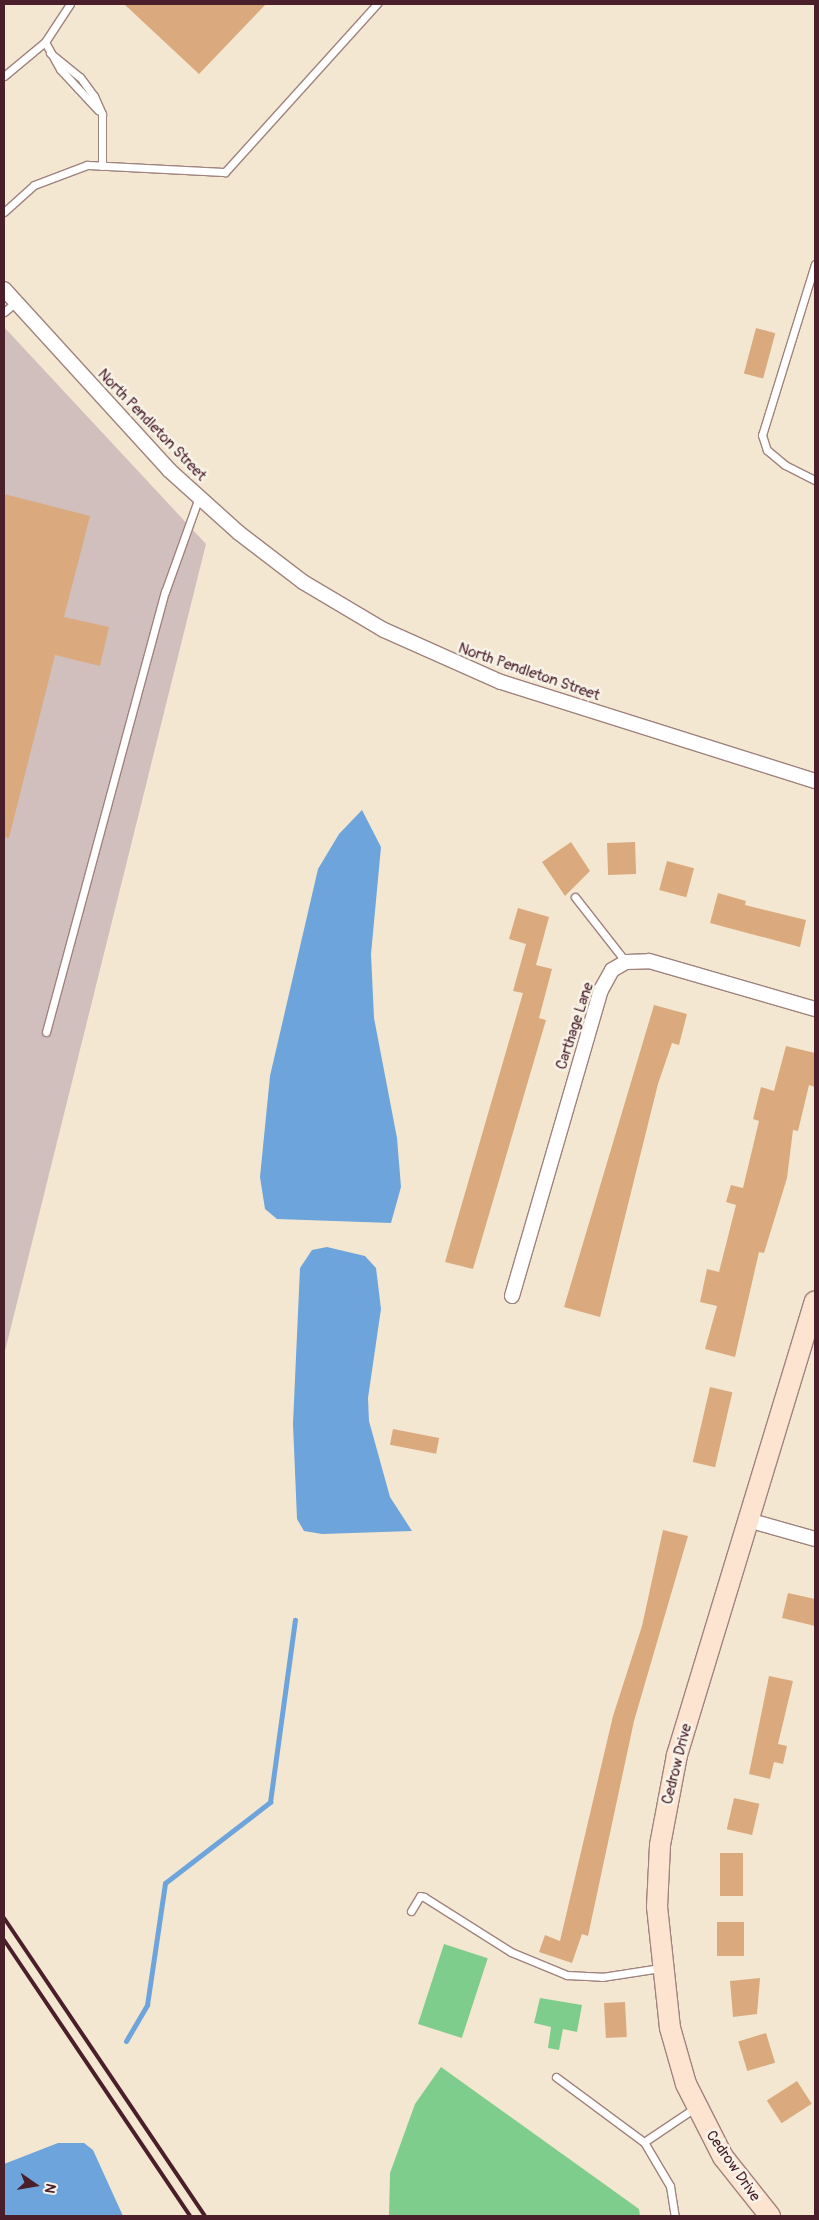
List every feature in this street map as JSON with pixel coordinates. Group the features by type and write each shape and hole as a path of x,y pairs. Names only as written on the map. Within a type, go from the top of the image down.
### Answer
{"street":[{"name":"North Pendleton Street","path":"4,288 199,497 303,582 440,658 500,682 815,781"},
{"path":"626,962 649,961 815,1009"},
{"name":"Carthage Lane","path":"512,1296 601,990 612,970 626,962"},
{"name":"Cedrow Drive","path":"770,2216 723,2157 696,2107 670,2028 660,1968 657,1907 668,1795 815,1302"},
{"path":"751,1521 815,1539"}],"lane":[{"path":"4,76 44,42 70,4"},
{"path":"4,212 34,185 87,165 225,172 377,4"},
{"path":"44,42 50,53 102,114 102,166"},
{"path":"815,264 762,435 767,450 779,460 815,480"},
{"path":"4,312 16,302"},
{"path":"46,1032 165,592 199,497"},
{"path":"576,897 626,962"},
{"path":"411,1910 420,1896 424,1897 511,1952 566,1975 602,1977 660,1968"},
{"path":"556,2078 644,2142 670,2186 676,2216"},
{"path":"644,2142 696,2107"}],"shaded area":[{"path":"4,327 206,544 4,1355"}],"green space":[{"path":"444,1944 488,1958 462,2038 418,2024"},
{"path":"540,1998 582,2005 577,2032 563,2029 559,2050 548,2048 551,2027 534,2023"},
{"path":"441,2067 639,2209 640,2216 389,2216 390,2173 415,2104"}],"water":[{"path":"362,810 381,847 371,954 374,1018 397,1138 401,1187 391,1223 277,1219 265,1209 260,1177 270,1076 318,869 339,834"},
{"path":"327,1247 365,1256 376,1268 381,1309 368,1398 369,1421 390,1497 412,1531 322,1534 304,1531 297,1519 293,1424 300,1268 312,1250"},
{"path":"58,2143 84,2143 93,2150 123,2216 4,2216 4,2164"}],"building":[{"path":"124,4 266,4 199,74"},
{"path":"756,328 775,333 763,379 744,373"},
{"path":"4,494 90,516 64,617 109,627 100,666 55,655 9,838 4,837"},
{"path":"571,842 590,871 565,896 542,862"},
{"path":"635,842 636,874 608,875 607,843"},
{"path":"667,861 694,868 686,897 659,890"},
{"path":"718,893 746,901 745,905 806,920 800,947 710,923"},
{"path":"518,908 549,917 536,965 552,969 539,1018 546,1020 473,1269 445,1262 523,993 513,991 526,944 509,939"},
{"path":"654,1005 687,1014 679,1045 672,1043 658,1084 600,1317 564,1307"},
{"path":"786,1046 815,1053 815,1087 809,1085 798,1131 793,1130 787,1178 764,1253 759,1252 735,1357 705,1349 717,1306 700,1302 707,1269 719,1272 736,1205 726,1202 731,1185 743,1188 759,1121 753,1119 761,1087 774,1091"},
{"path":"710,1387 732,1392 715,1467 693,1462"},
{"path":"393,1429 439,1438 436,1454 390,1445"},
{"path":"663,1530 688,1536 634,1721 588,1936 582,1934 572,1963 539,1952 545,1935 560,1941 613,1716 642,1626"},
{"path":"788,1593 815,1599 815,1626 782,1618"},
{"path":"769,1676 793,1681 778,1744 787,1746 783,1764 774,1762 770,1779 749,1774"},
{"path":"734,1798 759,1804 752,1835 727,1829"},
{"path":"720,1853 743,1853 743,1896 720,1896"},
{"path":"717,1922 744,1922 744,1956 717,1956"},
{"path":"760,1978 757,2014 733,2017 730,1981"},
{"path":"625,2002 627,2037 606,2038 604,2003"},
{"path":"766,2033 775,2063 747,2071 738,2041"},
{"path":"797,2081 812,2104 782,2123 767,2101"}],"waterway":[{"path":"126,2041 147,2005 165,1883 270,1802 295,1620"}],"railway":[{"path":"4,1918 205,2216"},
{"path":"4,1940 190,2216"}]}
